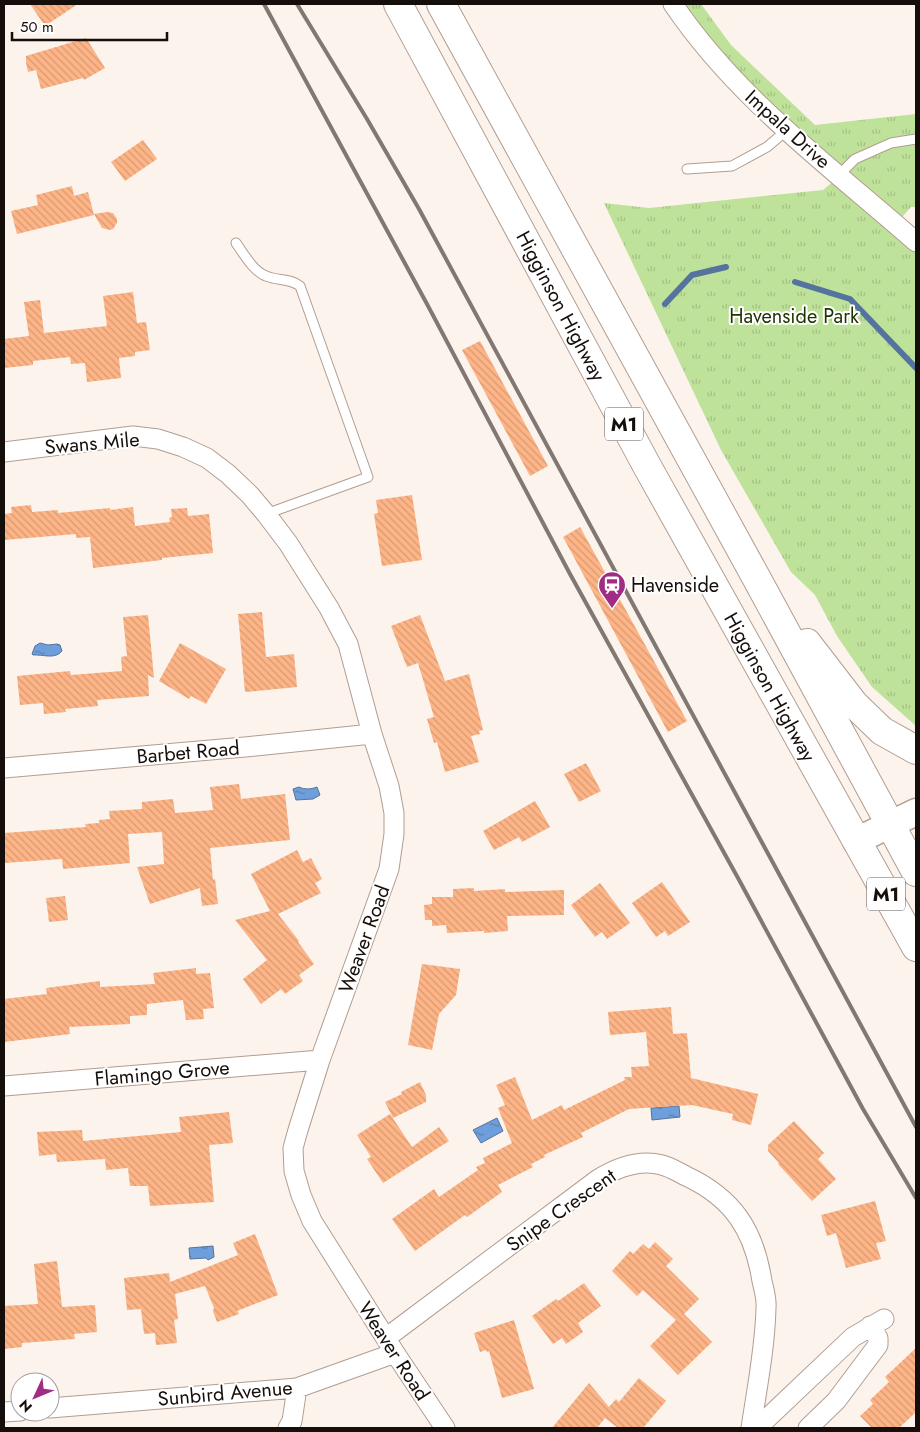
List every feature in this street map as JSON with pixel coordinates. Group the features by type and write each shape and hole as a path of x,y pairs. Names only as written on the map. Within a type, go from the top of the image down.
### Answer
{"highway":[{"name":"Higginson Highway","path":"398,4 647,466 916,947"},
{"name":"Higginson Highway","path":"442,4 916,872"},
{"path":"757,578 854,704 882,731 916,750"}],"street":[{"name":"Impala Drive","path":"672,4 721,66 748,94 916,242"},
{"name":"Swans Mile","path":"4,452 133,436 158,439 184,447 207,458"},
{"name":"Weaver Road","path":"207,458 228,474 266,514 288,544 329,608 348,644 372,734 389,786 394,834 389,869 320,1060 293,1148 294,1171 301,1195 312,1221 390,1346 445,1428"},
{"name":"Barbet Road","path":"4,768 372,734"},
{"path":"856,841 916,812"},
{"name":"Flamingo Grove","path":"4,1086 320,1060"},
{"name":"Snipe Crescent","path":"390,1346 597,1180 618,1168 628,1165 662,1165 703,1184 724,1200 738,1216 745,1228 760,1263 766,1305 763,1351 751,1428"},
{"path":"757,1428 853,1337 877,1322 878,1345 836,1401 808,1428"},
{"name":"Sunbird Avenue","path":"60,1407 298,1388 390,1346"},
{"path":"288,1428 292,1420 298,1388"}],"lane":[{"path":"687,169 732,166 767,147 787,130"},
{"path":"839,175 855,159 891,144 916,139"},
{"path":"236,243 264,276 294,282 300,286 368,477 266,514"}],"green space":[{"name":"Havenside Park","path":"673,4 701,4 731,45 815,125 916,114 916,207 911,207 896,224 916,241 916,726 872,687 837,636 815,595 791,572 721,450 604,203 649,208 823,190 841,175"}],"water":[{"path":"40,643 60,645 62,651 52,656 33,655 35,646"},
{"path":"299,787 308,789 317,787 320,795 313,799 296,800 293,789"},
{"path":"679,1106 680,1117 652,1120 651,1108"},
{"path":"497,1118 503,1131 481,1143 473,1130"},
{"path":"213,1246 214,1257 208,1260 206,1258 190,1259 189,1248"}],"building":[{"path":"30,4 78,4 45,26"},
{"path":"86,38 105,68 84,80 83,78 41,89 36,70 28,72 26,56"},
{"path":"143,140 157,159 125,181 111,162"},
{"path":"72,186 74,196 88,192 94,215 17,234 11,211 38,205 36,195"},
{"path":"113,213 117,219 117,223 110,230 102,228 94,214"},
{"path":"133,292 137,323 146,322 150,350 135,352 135,356 119,358 121,378 87,382 85,363 71,364 70,357 33,361 33,365 4,368 4,339 29,336 24,302 40,300 44,333 107,326 103,296"},
{"path":"480,341 548,466 530,476 462,350"},
{"path":"412,495 422,560 382,566 374,514 378,513 376,500"},
{"path":"31,505 32,512 58,510 58,513 133,507 135,526 170,522 169,518 172,517 171,509 187,508 188,516 209,514 213,553 93,568 90,537 76,538 76,534 4,540 4,514 12,513 11,507"},
{"path":"580,527 687,721 668,732 563,537"},
{"path":"262,612 266,657 294,654 297,687 245,692 238,614"},
{"path":"148,615 154,678 148,675 149,696 97,700 98,706 65,709 66,712 44,714 43,703 20,705 17,676 70,671 71,675 122,671 121,657 127,656 123,617"},
{"path":"420,615 445,681 469,674 483,730 479,731 480,734 471,736 479,762 445,772 437,742 434,743 427,719 434,717 418,663 407,667 391,626"},
{"path":"180,643 226,669 206,704 191,696 189,699 159,681"},
{"path":"586,763 601,791 579,802 564,774"},
{"path":"239,784 241,799 285,794 290,840 210,848 213,880 215,879 218,904 202,906 200,888 150,904 137,867 164,864 162,832 128,834 130,863 63,869 62,859 4,863 4,833 86,827 85,824 99,823 99,820 110,819 109,811 142,809 142,802 173,799 175,813 213,810 210,787"},
{"path":"535,801 550,827 522,842 519,837 494,850 483,831"},
{"path":"297,850 303,862 311,858 322,879 315,883 321,893 278,914 314,964 299,975 303,981 285,994 281,989 261,1004 243,979 267,960 235,920 270,911 251,874"},
{"path":"662,882 690,922 668,936 665,931 656,937 632,903"},
{"path":"600,883 630,923 607,939 602,932 595,937 571,905"},
{"path":"474,888 474,891 505,889 505,892 564,890 564,915 507,916 508,931 484,933 484,931 447,933 446,925 432,926 432,920 425,920 424,905 432,904 432,897 453,897 453,889"},
{"path":"65,896 68,920 49,922 46,898"},
{"path":"422,964 460,969 456,995 439,1014 432,1050 408,1045"},
{"path":"196,968 196,974 210,973 214,1008 203,1009 204,1019 186,1020 183,1000 147,1004 147,1015 130,1016 130,1024 69,1027 70,1034 4,1042 4,999 47,994 46,988 100,981 100,987 155,984 153,973"},
{"path":"671,1007 673,1034 687,1033 691,1078 758,1094 751,1125 732,1120 733,1114 692,1105 629,1109 581,1133 583,1137 544,1155 545,1157 531,1164 533,1167 498,1185 502,1192 467,1217 465,1215 415,1251 392,1219 434,1189 439,1197 478,1170 476,1167 485,1163 483,1158 512,1143 498,1108 505,1105 496,1085 515,1077 532,1120 562,1105 564,1110 625,1080 624,1077 632,1077 631,1067 649,1066 646,1032 610,1035 608,1012"},
{"path":"420,1082 426,1095 426,1102 393,1118 385,1102"},
{"path":"229,1112 233,1143 209,1145 214,1202 150,1206 148,1186 130,1186 128,1168 106,1170 105,1159 57,1162 56,1154 39,1156 37,1132 82,1130 83,1141 181,1132 179,1117"},
{"path":"390,1114 412,1147 439,1127 449,1141 383,1183 367,1159 371,1157 357,1135"},
{"path":"794,1121 824,1153 818,1159 836,1179 812,1201 768,1151 768,1145"},
{"path":"875,1201 886,1241 876,1243 881,1259 846,1268 836,1233 827,1236 821,1215"},
{"path":"255,1234 278,1295 237,1311 239,1314 217,1322 213,1311 214,1308 205,1286 175,1294 178,1319 174,1320 177,1343 156,1345 155,1333 144,1334 141,1309 127,1310 124,1278 169,1273 170,1282 238,1255 233,1243"},
{"path":"655,1242 673,1259 666,1266 699,1299 684,1314 712,1342 678,1375 650,1346 676,1320 643,1290 637,1296 612,1271 630,1251 633,1254 643,1244 649,1249"},
{"path":"57,1261 62,1307 95,1305 97,1332 74,1334 75,1339 22,1343 22,1347 4,1349 4,1306 38,1304 34,1264"},
{"path":"584,1283 601,1306 578,1323 583,1332 566,1344 562,1338 553,1344 532,1316"},
{"path":"514,1320 534,1389 502,1398 489,1351 480,1352 474,1333"},
{"path":"916,1348 916,1412 899,1428 872,1428 860,1416 873,1404 870,1400 889,1382 885,1377"},
{"path":"639,1378 666,1401 643,1428 618,1428 605,1418 597,1428 552,1428 589,1383 609,1407 616,1399 619,1402"}],"waterway":[{"path":"665,304 692,275 726,267"},
{"path":"795,282 850,299 916,368"}],"railway":[{"path":"264,4 427,304 570,574 863,1109 916,1198"},
{"path":"297,4 419,209 916,1127"}],"place":[{"name":"Havenside","path":"612,609"}]}
